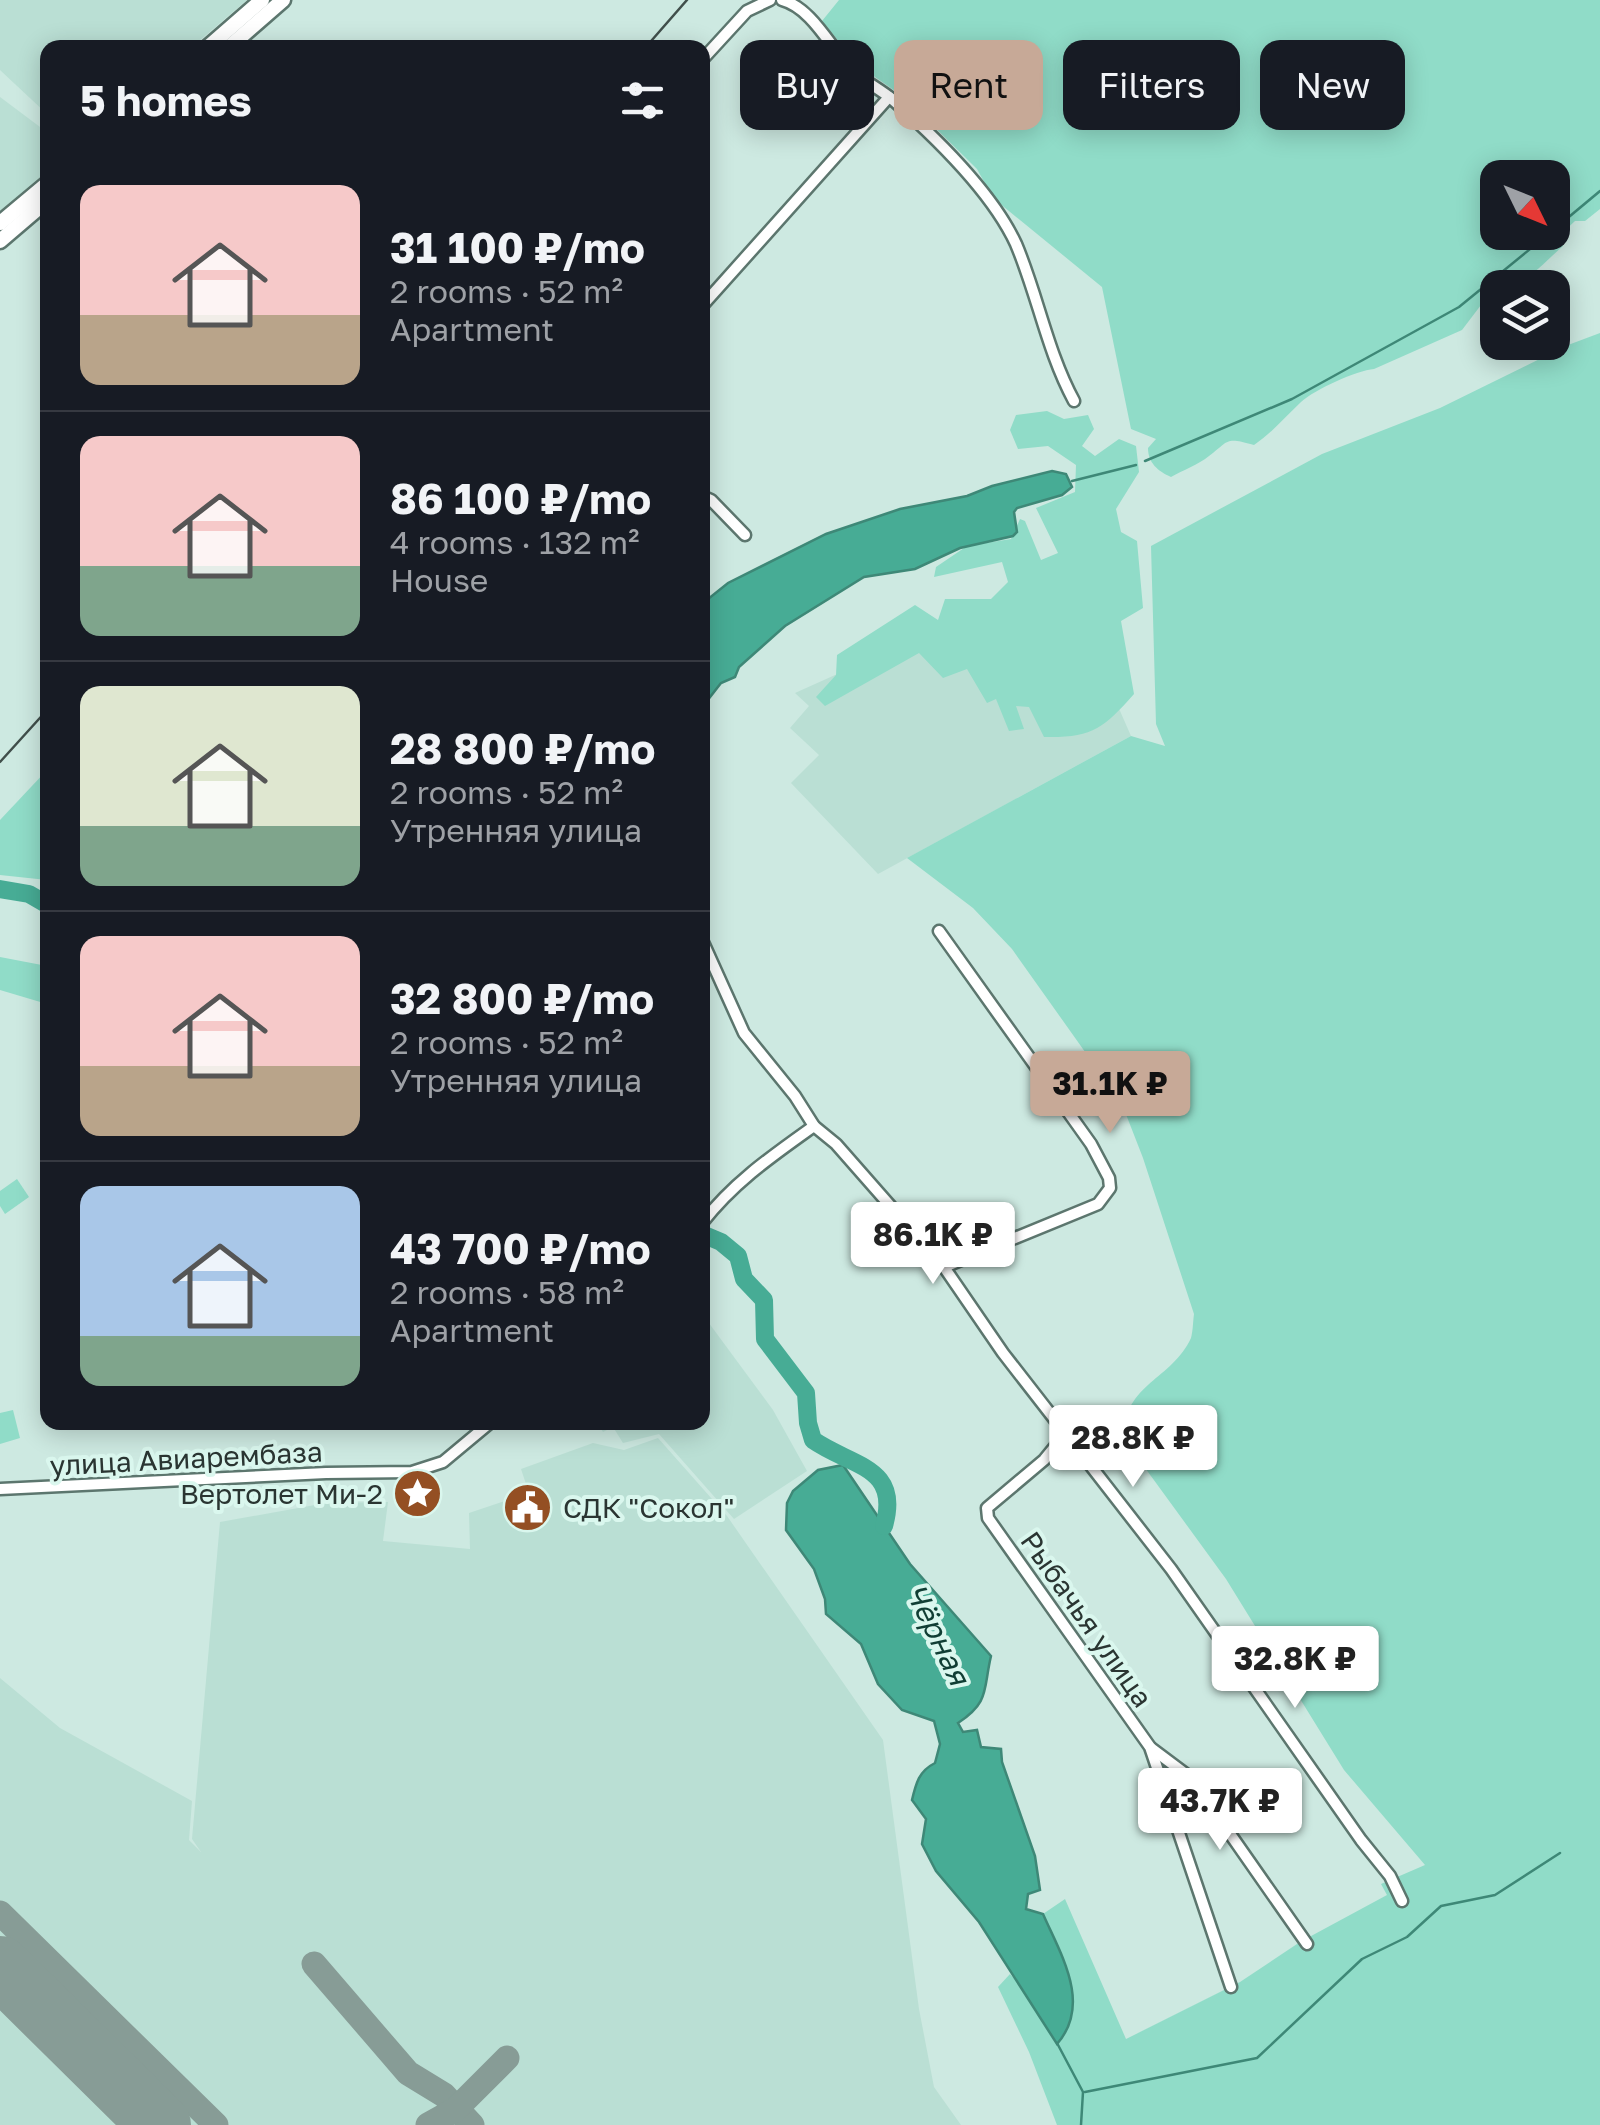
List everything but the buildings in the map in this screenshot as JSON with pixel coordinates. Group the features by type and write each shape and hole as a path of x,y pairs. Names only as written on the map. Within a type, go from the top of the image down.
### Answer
{"main road":[{"path":"216,40 262,0"},
{"path":"237,40 283,0"},
{"path":"0,223 40,190"},
{"path":"0,241 40,207"}],"street":[{"path":"710,51 747,11 770,0"},
{"path":"782,0 802,11 852,70 889,97 961,168 1015,243 1057,369 1074,401"},
{"path":"710,297 889,97"},
{"path":"710,500 746,536"},
{"path":"939,931 1091,1144 1109,1178 1110,1188 1098,1204 944,1267"},
{"path":"710,958 737,1020 796,1096 814,1126 836,1144 944,1267 1003,1353 1171,1570 1390,1876 1402,1901"},
{"path":"710,1213 748,1172 814,1126"},
{"name":"улица Авиарембаза","path":"0,1488 412,1472 433,1467 482,1430"},
{"name":"Рыбачья улица","path":"1067,1432 1044,1460 987,1508 988,1518 1150,1748"},
{"path":"1150,1748 1190,1778 1307,1944"},
{"path":"1150,1748 1231,1987"}],"shaded area":[{"path":"0,0 247,0 200,40 40,40 40,107 0,70"},
{"path":"839,0 1600,0 1600,209 1585,221 1570,226 1570,160 1480,160 1480,250 1559,250 1536,270 1480,270 1480,306 1462,330 1325,387 1307,397 1254,445 1228,442 1171,477 1150,458 1148,448 1156,439 1131,429 1102,287 993,198 977,169 937,130 1043,130 1043,40 894,40 894,90 874,76 874,40 838,40 822,21"},
{"path":"0,97 40,127 40,178 0,212"},
{"path":"1600,333 1600,2125 1057,2125 998,1987 1010,1974 1028,1994 1057,2043 1051,1933 1043,1914 1065,1899 1126,2039 1240,1982 1300,1942 1387,1895 1381,1884 1425,1865 1344,1770 1226,1579 1124,1439 1131,1406 1183,1352 1191,1338 1194,1314 1122,1104 1012,949 973,908 907,858 1131,736 1165,746 1156,724 1151,546 1322,454 1440,408 1538,360 1570,360 1570,344"},
{"path":"1047,411 1064,419 1088,415 1094,429 1082,446 1095,456 1119,439 1136,446 1139,472 1116,509 1121,532 1137,541 1143,608 1121,621 1134,694 1114,716 1085,733 1044,737 1029,707 1016,706 1024,729 1009,731 996,699 987,703 967,669 943,678 919,653 825,706 816,697 836,675 837,655 915,605 938,620 945,599 991,599 1008,582 1002,562 934,577 936,567 967,546 1011,539 1020,519 1025,521 1041,560 1058,553 1036,508 1075,492 1076,465 1048,446 1018,449 1010,430 1016,415"},
{"path":"1060,574 1131,736 878,874 791,783 819,755 790,728 809,706 795,693"},
{"path":"40,777 40,879 0,875 0,820"},
{"path":"0,957 40,965 40,1002 0,990"},
{"path":"17,1179 29,1197 5,1214 0,1206 0,1191"},
{"path":"710,1324 773,1410 807,1471 734,1519 659,1434 623,1443 615,1430 710,1430"},
{"path":"13,1410 20,1438 0,1444 0,1413"},
{"path":"658,1438 727,1516 883,1740 919,2009 934,2087 961,2125 0,2125 0,1678 60,1728 192,1801 189,1840 201,1852 192,1839 220,1522 326,1503 388,1502 383,1541 470,1549 469,1513 529,1493 521,1469 593,1443 624,1450"}],"water":[{"path":"1052,471 1066,474 1072,487 1062,495 1017,508 1017,532 1013,536 960,548 915,569 864,577 785,626 710,697 710,597 728,583 826,534 900,509 967,496"},
{"path":"843,1465 910,1564 991,1656 980,1702 958,1723 963,1732 977,1730 981,1747 1001,1749 1035,1856 1040,1890 1028,1894 1026,1909 1043,1914 1065,1963 1073,1996 1067,2029 1057,2044 979,1922 936,1871 922,1844 926,1819 912,1800 919,1778 935,1763 940,1744 934,1721 902,1710 878,1684 861,1644 826,1614 814,1569 786,1530 787,1503 793,1491 818,1470"}],"waterway":[{"path":"1570,216 1600,191"},
{"path":"1145,461 1292,399 1459,307 1529,250"},
{"path":"1072,481 1136,465"},
{"name":"Чёрная","path":"0,889 29,894 40,900"},
{"name":"Чёрная","path":"710,1237 738,1256 744,1279 764,1300 765,1339 806,1393 813,1440 870,1471 886,1491 884,1526"},
{"path":"1085,2092 1257,2058 1362,1959 1407,1937 1441,1906 1495,1895 1560,1853"},
{"name":"Чёрная","path":"1057,2043 1083,2092 1081,2125"}],"taxiway":[{"path":"0,1913 216,2125"},
{"path":"314,1964 408,2073 444,2095 472,2125"},
{"path":"428,2125 455,2110 507,2058"}],"runway":[{"path":"0,1967 160,2125"}],"railway":[{"path":"652,40 687,0"},
{"path":"0,762 40,718"}],"place":[{"name":"Вертолет Ми-2","path":"418,1493"},
{"name":"СДК \"Сокол\"","path":"528,1507"}]}
